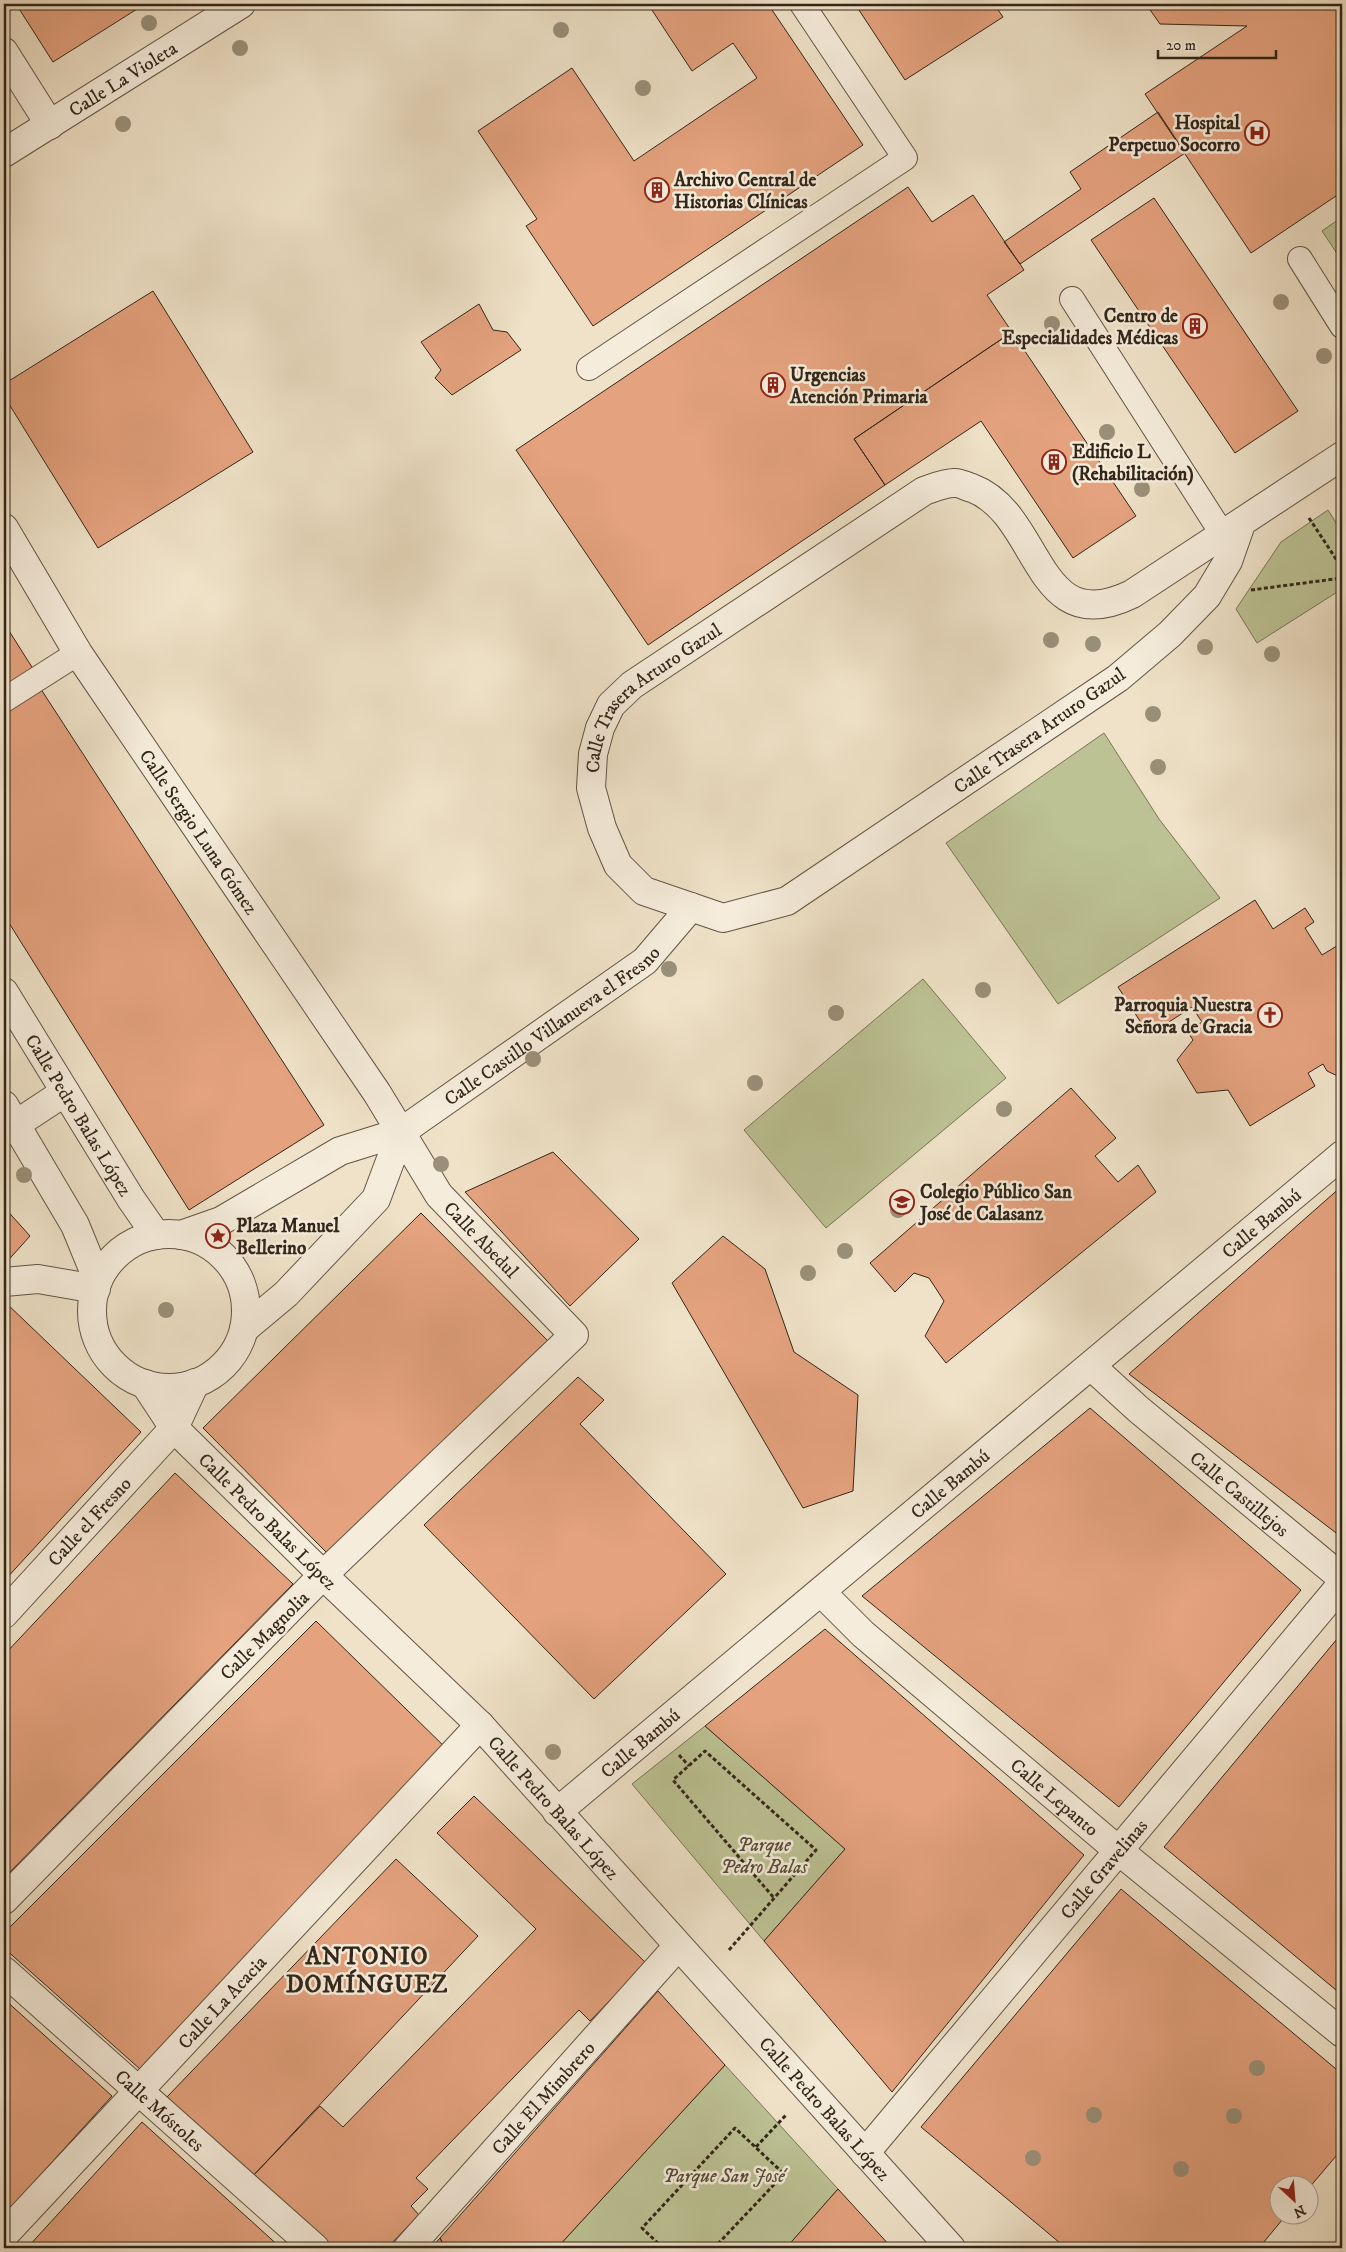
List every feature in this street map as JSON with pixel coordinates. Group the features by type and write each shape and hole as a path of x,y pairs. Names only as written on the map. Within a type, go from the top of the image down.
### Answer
{"street":[{"name":"Calle La Violeta","path":"4,153 241,4"},
{"path":"4,52 50,125"},
{"name":"Calle Trasera Arturo Gazul","path":"1232,530 1228,561 1207,596 1170,634 1118,678 787,901 723,918 644,890 618,866 602,828 591,788 593,754 600,728 611,705 632,685 897,507 924,491 955,482 982,492 1004,510 1058,591 1075,602 1094,606 1114,603 1132,594 1342,456"},
{"name":"Calle Sergio Luna Gómez","path":"4,528 78,653 401,1132"},
{"name":"Calle Castillo Villanueva el Fresno","path":"169,1235 221,1221 340,1151 401,1132 645,961 691,907"},
{"name":"Calle Pedro Balas López","path":"4,992 65,1092 169,1235"},
{"path":"65,1092 8,1120 75,1224 97,1285"},
{"path":"244,1329 286,1294 376,1198 401,1132"},
{"name":"Calle Abedul","path":"401,1132 439,1194 574,1335"},
{"name":"Calle Bambú","path":"557,1812 1342,1155"},
{"path":"169,1235 205,1243 226,1258 240,1279 246,1304 244,1329 234,1352 218,1371 195,1383 170,1388 145,1384 122,1373 105,1354 94,1331 92,1306 97,1285 112,1259 132,1244 169,1235"},
{"path":"4,1282 38,1280 97,1285"},
{"name":"Calle Magnolia","path":"4,1900 323,1575 574,1335"},
{"name":"Calle Castillejos","path":"1091,1366 1138,1409 1342,1578"},
{"path":"174,1428 195,1383"},
{"name":"Calle Pedro Balas López","path":"145,1384 174,1428 323,1575 480,1725 948,2248"},
{"name":"Calle el Fresno","path":"4,1614 174,1428"},
{"name":"Calle Gravelinas","path":"865,2153 1342,1584"},
{"name":"Calle Lepanto","path":"820,1592 863,1634 1119,1851 1342,2033"},
{"name":"Calle La Acacia","path":"4,2235 480,1725"},
{"name":"Calle El Mimbrero","path":"408,2248 678,1946"},
{"name":"Calle Móstoles","path":"4,1971 315,2248"}],"lane":[{"path":"589,368 905,158 802,4"},
{"path":"1300,258 1342,326"},
{"path":"1072,299 1232,530"},
{"path":"4,700 78,653"}],"path":[{"path":"1290,491 1342,568"},
{"path":"1207,596 1342,578"},
{"path":"706,1976 816,1850 705,1751 673,1780 774,1898"},
{"path":"756,2147 808,2090"},
{"path":"663,2248 642,2228 735,2128 784,2174 714,2248"}],"green space":[{"path":"1342,217 1342,261 1322,231"},
{"path":"1328,510 1342,532 1342,589 1257,643 1236,609 1281,542"},
{"path":"1104,733 1159,819 1220,898 1058,1004 946,843"},
{"path":"923,979 1006,1078 826,1228 744,1130"},
{"name":"Parque Pedro Balas","path":"705,1726 845,1849 764,1941 632,1784"},
{"name":"Parque San José","path":"725,2065 838,2189 786,2248 557,2248"}],"building":[{"path":"16,4 145,4 53,62"},
{"name":"Archivo Central de Historias Clínicas","path":"648,4 768,4 863,145 593,326 526,226 537,219 478,131 572,68 634,161 757,78 733,43 692,71"},
{"path":"855,4 994,4 1003,17 905,80"},
{"name":"Hospital Perpetuo Socorro","path":"1146,4 1342,4 1342,192 1251,253 1145,94 1247,26 1160,24"},
{"path":"1158,112 1185,153 1020,264 1004,242 1081,189 1070,172"},
{"name":"Urgencias Atención Primaria","path":"908,187 932,222 973,195 1024,270 987,295 1012,332 854,439 885,485 648,645 516,450"},
{"name":"Centro de Especialidades Médicas","path":"1154,198 1298,411 1235,453 1091,240"},
{"path":"153,291 253,452 98,548 4,396 4,384"},
{"path":"479,304 493,330 507,332 521,350 452,395 435,378 441,370 421,342"},
{"name":"Edificio L (Rehabilitación)","path":"1012,332 1136,516 1073,558 981,421 885,485 854,439"},
{"path":"4,623 37,675 4,696"},
{"path":"35,680 324,1125 189,1210 4,915 4,701"},
{"name":"Parroquia Nuestra Señora de Gracia","path":"1255,900 1273,929 1305,908 1314,922 1305,928 1322,955 1340,944 1342,948 1342,1078 1327,1071 1323,1064 1308,1073 1315,1086 1250,1126 1228,1090 1197,1093 1177,1060 1193,1040 1187,1031 1202,1022 1192,1007 1149,1035 1118,987"},
{"path":"1071,1088 1116,1138 1095,1156 1118,1182 1138,1165 1156,1192 946,1363 925,1336 944,1301 929,1278 914,1273 895,1292 870,1263"},
{"path":"553,1152 639,1239 570,1306 465,1192"},
{"path":"1342,1186 1342,1534 1340,1536 1129,1374"},
{"path":"4,1207 30,1236 4,1265"},
{"path":"421,1213 548,1341 330,1556 203,1428"},
{"path":"723,1236 765,1269 794,1352 858,1395 853,1491 803,1508 672,1283"},
{"path":"4,1301 141,1432 4,1581"},
{"path":"578,1377 604,1400 580,1424 726,1574 594,1699 424,1525"},
{"path":"1090,1408 1301,1590 1119,1807 862,1596"},
{"path":"175,1473 293,1584 4,1878 4,1655"},
{"path":"316,1621 450,1752 141,2070 4,1948 4,1933"},
{"path":"825,1629 1084,1855 892,2092 764,1941 845,1849 705,1726"},
{"path":"1342,1633 1342,1995 1164,1847"},
{"path":"474,1796 646,1963 590,2021 579,2010 416,2178 428,2189 411,2206 419,2215 387,2248 327,2248 251,2178 320,2106 343,2127 536,1929 437,1833"},
{"path":"396,1859 478,1936 251,2178 166,2098"},
{"path":"1121,1889 1342,2074 1342,2149 1318,2177 1318,2174 1268,2174 1268,2224 1279,2224 1259,2248 1066,2248 921,2127"},
{"path":"658,1991 725,2065 557,2248 445,2248 440,2238"},
{"path":"4,1999 112,2096 4,2215"},
{"path":"142,2122 281,2248 27,2248"},
{"path":"838,2189 892,2248 786,2248"},
{"path":"440,2238 445,2248 431,2248"}],"place":[{"name":"Hospital Perpetuo Socorro","path":"1257,133"},
{"name":"Archivo Central de Historias Clínicas","path":"657,190"},
{"name":"Centro de Especialidades Médicas","path":"1195,326"},
{"name":"Urgencias Atención Primaria","path":"773,385"},
{"name":"Edificio L (Rehabilitación)","path":"1054,462"},
{"name":"Parroquia Nuestra Señora de Gracia","path":"1270,1015"},
{"name":"Colegio Público San José de Calasanz","path":"902,1202"},
{"name":"Plaza Manuel Bellerino","path":"218,1236"}],"district":[{"name":"ANTONIO DOMÍNGUEZ","path":"367,1970"}]}
